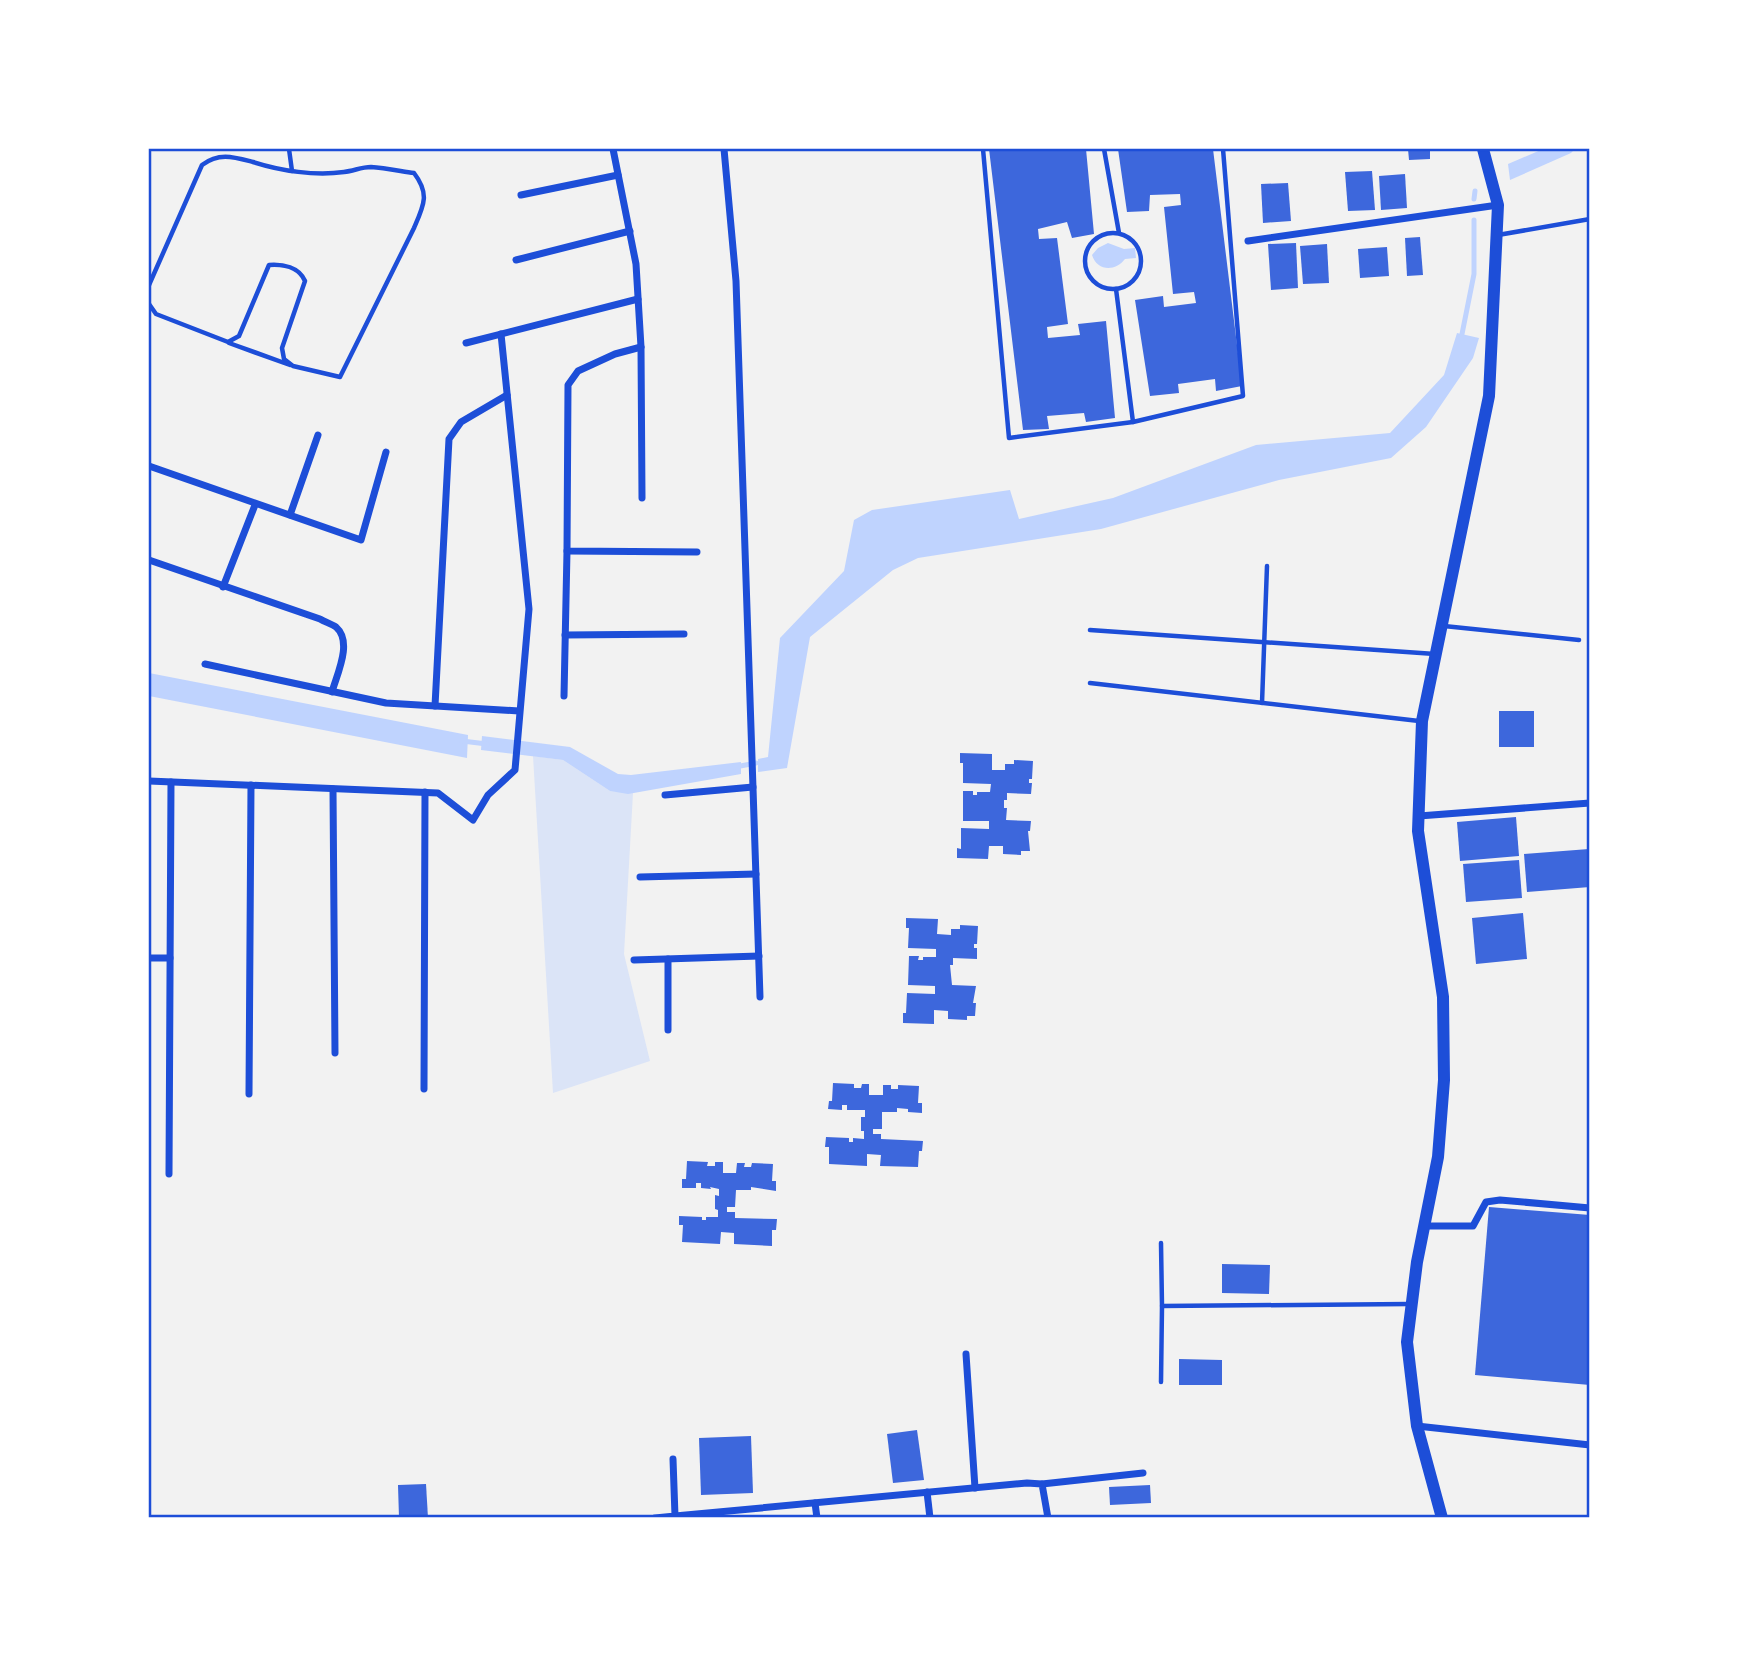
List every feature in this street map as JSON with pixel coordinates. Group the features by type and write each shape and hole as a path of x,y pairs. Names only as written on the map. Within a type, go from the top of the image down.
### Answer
{"street":[{"path":"613,149 636,264 641,347 642,498"},
{"path":"724,149 736,281 760,997"},
{"path":"1442,1518 1417,1426 1406,1342 1438,1157 1444,1066 1443,997 1418,831 1422,721 1489,396 1498,205 1483,149"},
{"path":"521,195 618,175"},
{"path":"1248,241 1498,205"},
{"path":"516,260 630,231"},
{"path":"466,343 638,299"},
{"path":"149,781 438,793 473,820 488,795 515,770 529,609 501,334"},
{"path":"564,696 568,385 578,371 615,354 641,347"},
{"path":"435,706 449,439 461,422 507,395"},
{"path":"290,515 318,435"},
{"path":"149,466 361,540 386,452"},
{"path":"223,587 255,505"},
{"path":"567,551 697,552"},
{"path":"149,560 320,619 337,628 344,654 332,692"},
{"path":"565,635 684,634"},
{"path":"205,664 386,703 519,711"},
{"path":"169,1174 171,782"},
{"path":"249,1094 251,785"},
{"path":"665,795 753,787"},
{"path":"333,789 335,1053"},
{"path":"424,1089 425,792"},
{"path":"1419,816 1590,803"},
{"path":"640,877 756,874"},
{"path":"634,960 759,956"},
{"path":"149,958 170,958"},
{"path":"668,959 668,1030"},
{"path":"1424,1226 1473,1226 1486,1202 1500,1200 1590,1208"},
{"path":"965,1354 975,1488"},
{"path":"1417,1426 1590,1445"},
{"path":"673,1459 675,1517"},
{"path":"655,1518 1027,1483 1042,1485 1143,1473"},
{"path":"1042,1485 1048,1518"},
{"path":"927,1492 930,1518"},
{"path":"815,1503 817,1518"}],"lane":[{"path":"289,149 292,172"},
{"path":"983,149 1009,438 1133,422 1243,396 1223,149"},
{"path":"1104,149 1119,233"},
{"path":"149,285 202,165 208,160 231,155 292,172 345,172 373,167 414,173 424,186 424,205 414,228 340,377 293,366 228,342 156,314 149,304"},
{"path":"1496,235 1590,219"},
{"path":"1119,233 1135,243 1141,262 1134,279 1126,286 1116,289 1098,285 1087,272 1085,255 1093,240 1100,235 1119,233"},
{"path":"228,342 239,336 269,265 283,264 302,274 305,281 282,348 284,359 293,366"},
{"path":"1116,289 1133,422"},
{"path":"1262,703 1267,566"},
{"path":"1441,626 1578,640"},
{"path":"1090,630 1436,654"},
{"path":"1090,683 1422,721"},
{"path":"1161,1243 1161,1382"},
{"path":"1162,1306 1411,1304"}],"shaded area":[{"path":"533,756 563,760 610,791 633,793 624,954 650,1061 553,1093"}],"water":[{"path":"1543,149 1575,149 1510,180 1508,164"},
{"path":"1108,243 1124,249 1135,248 1136,258 1125,259 1111,268 1102,267 1092,255"},
{"path":"1457,333 1479,338 1473,358 1426,427 1391,458 1279,480 1101,529 918,558 893,570 810,637 787,768 758,772 758,759 768,757 780,638 844,571 854,520 872,510 1010,490 1019,519 1113,498 1256,445 1390,433 1444,375"},
{"path":"149,673 468,735 467,758 149,696"},
{"path":"482,736 570,747 618,774 631,775 741,762 741,774 628,794 610,791 563,760 481,750"}],"building":[{"path":"989,149 1086,149 1094,234 1072,238 1067,222 1038,229 1039,239 1057,238 1068,324 1047,327 1048,338 1080,335 1078,324 1106,321 1115,418 1086,422 1084,413 1047,416 1049,429 1023,430"},
{"path":"1118,149 1213,149 1242,386 1216,391 1215,379 1178,384 1179,393 1150,396 1135,300 1163,296 1164,307 1196,303 1194,292 1173,294 1164,207 1181,205 1180,194 1150,195 1149,211 1127,212"},
{"path":"1408,149 1430,149 1430,159 1409,160"},
{"path":"1372,171 1375,210 1348,211 1345,172"},
{"path":"1405,174 1407,208 1381,210 1379,176"},
{"path":"1288,183 1291,221 1263,223 1261,184"},
{"path":"1420,237 1423,275 1407,276 1405,238"},
{"path":"1296,243 1298,288 1271,290 1268,244"},
{"path":"1327,244 1329,283 1303,284 1300,246"},
{"path":"1387,247 1389,276 1360,278 1358,249"},
{"path":"1499,711 1534,711 1534,747 1499,747"},
{"path":"960,753 992,754 992,770 1005,770 1005,764 1014,764 1014,760 1033,761 1032,779 1029,779 1029,783 1032,783 1031,794 1007,793 1007,800 1004,800 1004,808 1007,808 1006,820 1031,821 1028,831 1030,851 1021,851 1021,855 1003,854 1003,846 989,846 988,859 957,858 957,848 961,849 961,828 989,829 989,821 963,821 963,791 973,791 973,795 977,795 977,792 990,792 991,784 963,783"},
{"path":"1516,817 1519,856 1460,861 1457,822"},
{"path":"1589,849 1590,887 1527,892 1524,854"},
{"path":"1519,860 1522,898 1466,902 1463,864"},
{"path":"1523,913 1527,959 1476,964 1472,918"},
{"path":"906,918 938,919 937,934 951,935 951,929 960,929 960,925 978,926 977,944 974,944 974,948 977,948 977,959 953,958 953,965 950,965 952,985 976,986 973,1003 976,1003 975,1016 967,1016 967,1020 948,1019 948,1011 934,1010 934,1024 903,1023 907,993 935,994 935,986 908,985 909,956 919,956 918,960 923,960 923,957 936,957 936,949 908,948 909,928 906,928"},
{"path":"833,1083 854,1084 854,1088 869,1084 869,1095 883,1095 883,1085 891,1085 891,1089 898,1089 898,1085 919,1086 918,1103 922,1103 922,1113 897,1108 897,1112 882,1112 882,1129 873,1129 873,1134 881,1134 881,1139 923,1141 918,1167 880,1166 881,1155 867,1154 867,1166 829,1164 826,1137 849,1138 849,1142 853,1142 853,1138 864,1139 861,1117 865,1117 865,1110 847,1110 847,1105 842,1105 842,1110 828,1109 829,1101 832,1101"},
{"path":"687,1161 708,1162 707,1166 723,1162 723,1173 736,1173 737,1163 745,1163 744,1167 751,1167 752,1163 773,1164 772,1181 776,1181 776,1191 751,1187 751,1190 736,1190 735,1207 727,1207 727,1212 735,1212 735,1218 777,1219 776,1230 772,1230 772,1246 734,1244 734,1233 721,1232 720,1244 682,1242 683,1225 679,1225 679,1216 702,1217 702,1220 706,1220 706,1217 718,1217 715,1195 719,1196 719,1189 701,1188 701,1183 696,1183 696,1188 682,1188 682,1179 686,1179"},
{"path":"1489,1207 1590,1215 1590,1385 1475,1375"},
{"path":"1222,1264 1270,1265 1269,1294 1222,1293"},
{"path":"1179,1359 1222,1360 1222,1385 1179,1385"},
{"path":"917,1430 924,1480 893,1483 887,1434"},
{"path":"751,1436 753,1493 701,1495 699,1438"},
{"path":"426,1484 428,1518 399,1518 398,1485"},
{"path":"1150,1485 1151,1503 1110,1505 1109,1487"}],"waterway":[{"path":"1474,199 1475,191"},
{"path":"1461,339 1474,274 1474,220"},
{"path":"462,741 487,744"},
{"path":"735,767 756,763"}]}
